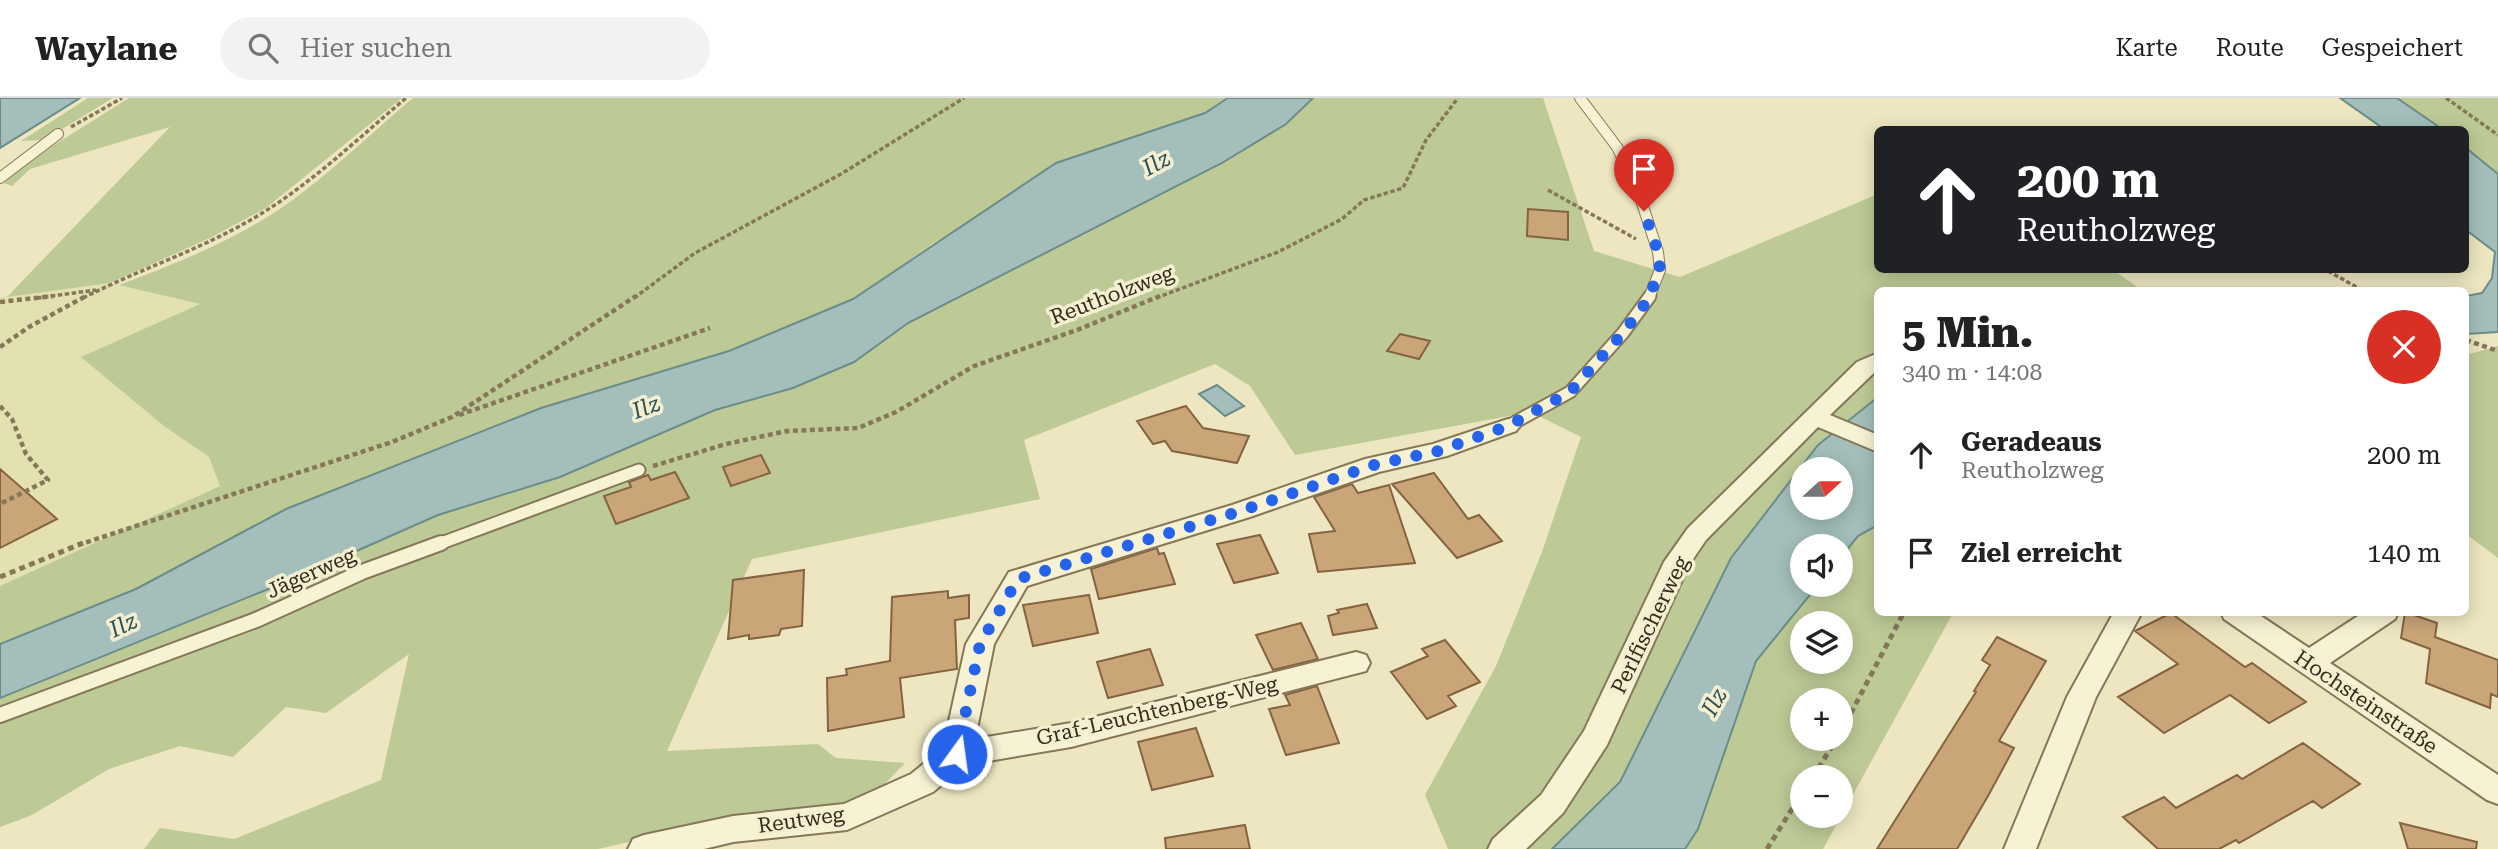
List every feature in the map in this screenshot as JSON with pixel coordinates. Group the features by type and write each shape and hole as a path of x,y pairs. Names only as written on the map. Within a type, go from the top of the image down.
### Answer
{"street":[{"name":"Perlfischerweg","path":"1504,849 1552,804 1597,737 1677,562 1698,534 1763,466 1826,422 1865,367 1874,362"},
{"path":"1826,422 1874,442"},
{"path":"957,754 980,644 1018,579 1241,511 1374,465 1438,451 1508,426"},
{"path":"2020,849 2049,773 2108,643 2126,616"},
{"name":"Hochsteinstraße","path":"2240,616 2498,791"},
{"path":"2308,663 2379,616"},
{"name":"Graf-Leuchtenberg-Weg","path":"957,754 1071,734 1356,663"},
{"name":"Reutweg","path":"644,849 733,829 847,817 922,783 957,754"}],"lane":[{"path":"1508,426 1570,392 1623,333 1647,301 1660,270 1658,252 1638,191 1617,147 1580,98"},
{"path":"0,178 58,134"},
{"name":"Jägerweg","path":"0,715 256,620 362,572 639,470"}],"path":[{"path":"58,134 122,98"},
{"path":"0,347 55,309 179,256 272,208 332,162 406,98"},
{"path":"452,417 618,310 695,253 841,174 964,98"},
{"name":"Reutholzweg","path":"639,470 726,444 787,431 858,428 896,412 974,366 1077,330 1215,274 1278,252 1342,219 1364,200 1403,188 1414,159 1433,125 1458,98"},
{"path":"2446,98 2498,135"},
{"path":"1548,190 1658,252"},
{"path":"2331,273 2356,287"},
{"path":"0,302 75,294 107,287"},
{"path":"0,577 74,546 391,442 452,417 710,328"},
{"path":"2469,341 2498,351"},
{"path":"0,406 12,419 26,454 48,480 0,504"},
{"path":"1853,709 1902,616"},
{"path":"1767,849 1790,812"}],"green space":[{"path":"88,98 113,98 44,140 21,141"},
{"path":"129,98 402,98 266,208 210,238 110,283 7,297 170,127 30,169 12,186 4,183 22,165"},
{"path":"413,98 1228,98 1205,113 935,242 853,299 729,351 541,408 286,509 136,589 0,644 0,586 220,486 209,457 164,426 81,357 200,304 119,285 206,250 268,217 319,179"},
{"path":"1313,98 1543,98 1594,251 1680,277 1874,196 1874,273 2117,273 2138,287 1874,287 1874,400 1818,445 1809,457 1790,457 1790,481 1731,558 1620,782 1552,849 1448,849 1425,795 1496,666 1542,552 1581,437 1531,412 1295,455 1250,386 1215,364 1024,440 1040,499 752,559 667,751 818,744 836,758 905,763 865,804 703,825 598,849 144,849 160,828 234,839 381,780 409,654 326,713 286,707 233,757 180,746 109,769 32,815 0,827 0,698 293,579 438,515 560,477 715,410 793,388 854,362 908,323 1286,124"},
{"path":"2397,98 2498,98 2498,174 2469,150 2469,126 2438,126"},
{"path":"110,283 201,304 82,357 164,426 209,458 220,486 0,586 0,297"},
{"path":"2498,346 2498,558 2469,536 2469,354"},
{"path":"1874,528 1874,616 1951,616 1853,795 1853,765 1790,765 1790,828 1835,828 1823,849 1685,849 1698,829 1756,661 1790,619 1790,674 1853,674 1853,611 1797,611 1808,597 1853,597 1853,541"}],"water":[{"path":"0,98 80,98 0,148"},
{"name":"Ilz","path":"1228,98 1313,98 1286,124 1222,163 908,323 854,362 793,388 715,410 560,477 438,515 293,579 0,698 0,644 136,589 286,509 541,408 729,351 853,299 1056,163 1205,113"},
{"path":"2340,98 2397,98 2438,126 2380,126"},
{"path":"2469,150 2498,174 2498,332 2469,334 2469,295 2482,293 2492,278 2495,252 2469,232"},
{"path":"1217,385 1244,406 1225,416 1199,394"},
{"name":"Ilz","path":"1874,400 1874,527 1858,536 1853,542 1853,534 1790,534 1790,597 1808,597 1797,611 1790,611 1790,619 1756,661 1698,829 1685,849 1552,849 1620,782 1731,558 1790,481 1790,520 1853,520 1853,457 1809,457 1818,445"}],"building":[{"path":"1528,209 1568,212 1568,240 1527,236"},
{"path":"1400,334 1430,341 1419,359 1387,351"},
{"path":"1186,406 1203,428 1249,436 1237,463 1172,451 1165,441 1153,444 1137,421"},
{"path":"761,455 770,473 731,486 723,467"},
{"path":"0,469 57,519 0,548"},
{"path":"675,472 689,498 616,524 604,496 631,487 629,482 648,475 651,480"},
{"path":"1434,473 1468,519 1479,515 1502,541 1457,558 1392,484"},
{"path":"1352,484 1358,493 1389,485 1415,563 1318,572 1309,534 1335,531 1314,497"},
{"path":"1260,535 1278,573 1234,583 1217,544"},
{"path":"1157,548 1159,554 1164,553 1175,584 1099,599 1091,569"},
{"path":"804,570 802,626 781,629 779,635 749,639 749,635 728,639 733,580"},
{"path":"948,591 948,598 969,595 969,618 955,620 957,669 900,678 904,717 828,731 827,678 847,675 846,669 890,661 892,597"},
{"path":"1089,595 1098,633 1033,646 1023,605"},
{"path":"1367,604 1377,628 1333,635 1328,616 1339,613 1337,610"},
{"path":"2165,616 2175,616 2245,667 2252,663 2306,702 2269,723 2230,695 2164,733 2118,697 2178,664 2135,631"},
{"path":"2404,616 2417,616 2437,623 2435,637 2498,660 2498,697 2491,694 2490,708 2426,683 2430,649 2401,638"},
{"path":"1301,623 1318,659 1273,670 1256,635"},
{"path":"1997,637 2046,661 1999,741 2014,748 1988,796 1957,849 1877,849 1976,692 1974,691 1990,665 1982,660"},
{"path":"1445,640 1480,682 1448,696 1456,706 1427,719 1391,672 1428,656 1422,649"},
{"path":"1150,649 1163,685 1108,698 1097,662"},
{"path":"1317,686 1339,743 1286,755 1269,709 1290,705 1285,695"},
{"path":"1196,728 1213,776 1152,790 1138,742"},
{"path":"2303,743 2360,784 2322,808 2313,801 2239,843 2236,840 2219,849 2158,849 2123,817 2164,797 2176,808 2237,775 2242,779"},
{"path":"2400,823 2477,842 2476,849 2408,849"},
{"path":"1245,825 1250,849 1166,849 1165,838"}],"route":[{"path":"957,754 980,644 1018,579 1241,511 1374,465 1438,451 1508,426 1570,392 1623,333 1647,301 1660,270 1658,252 1644,211"}]}
